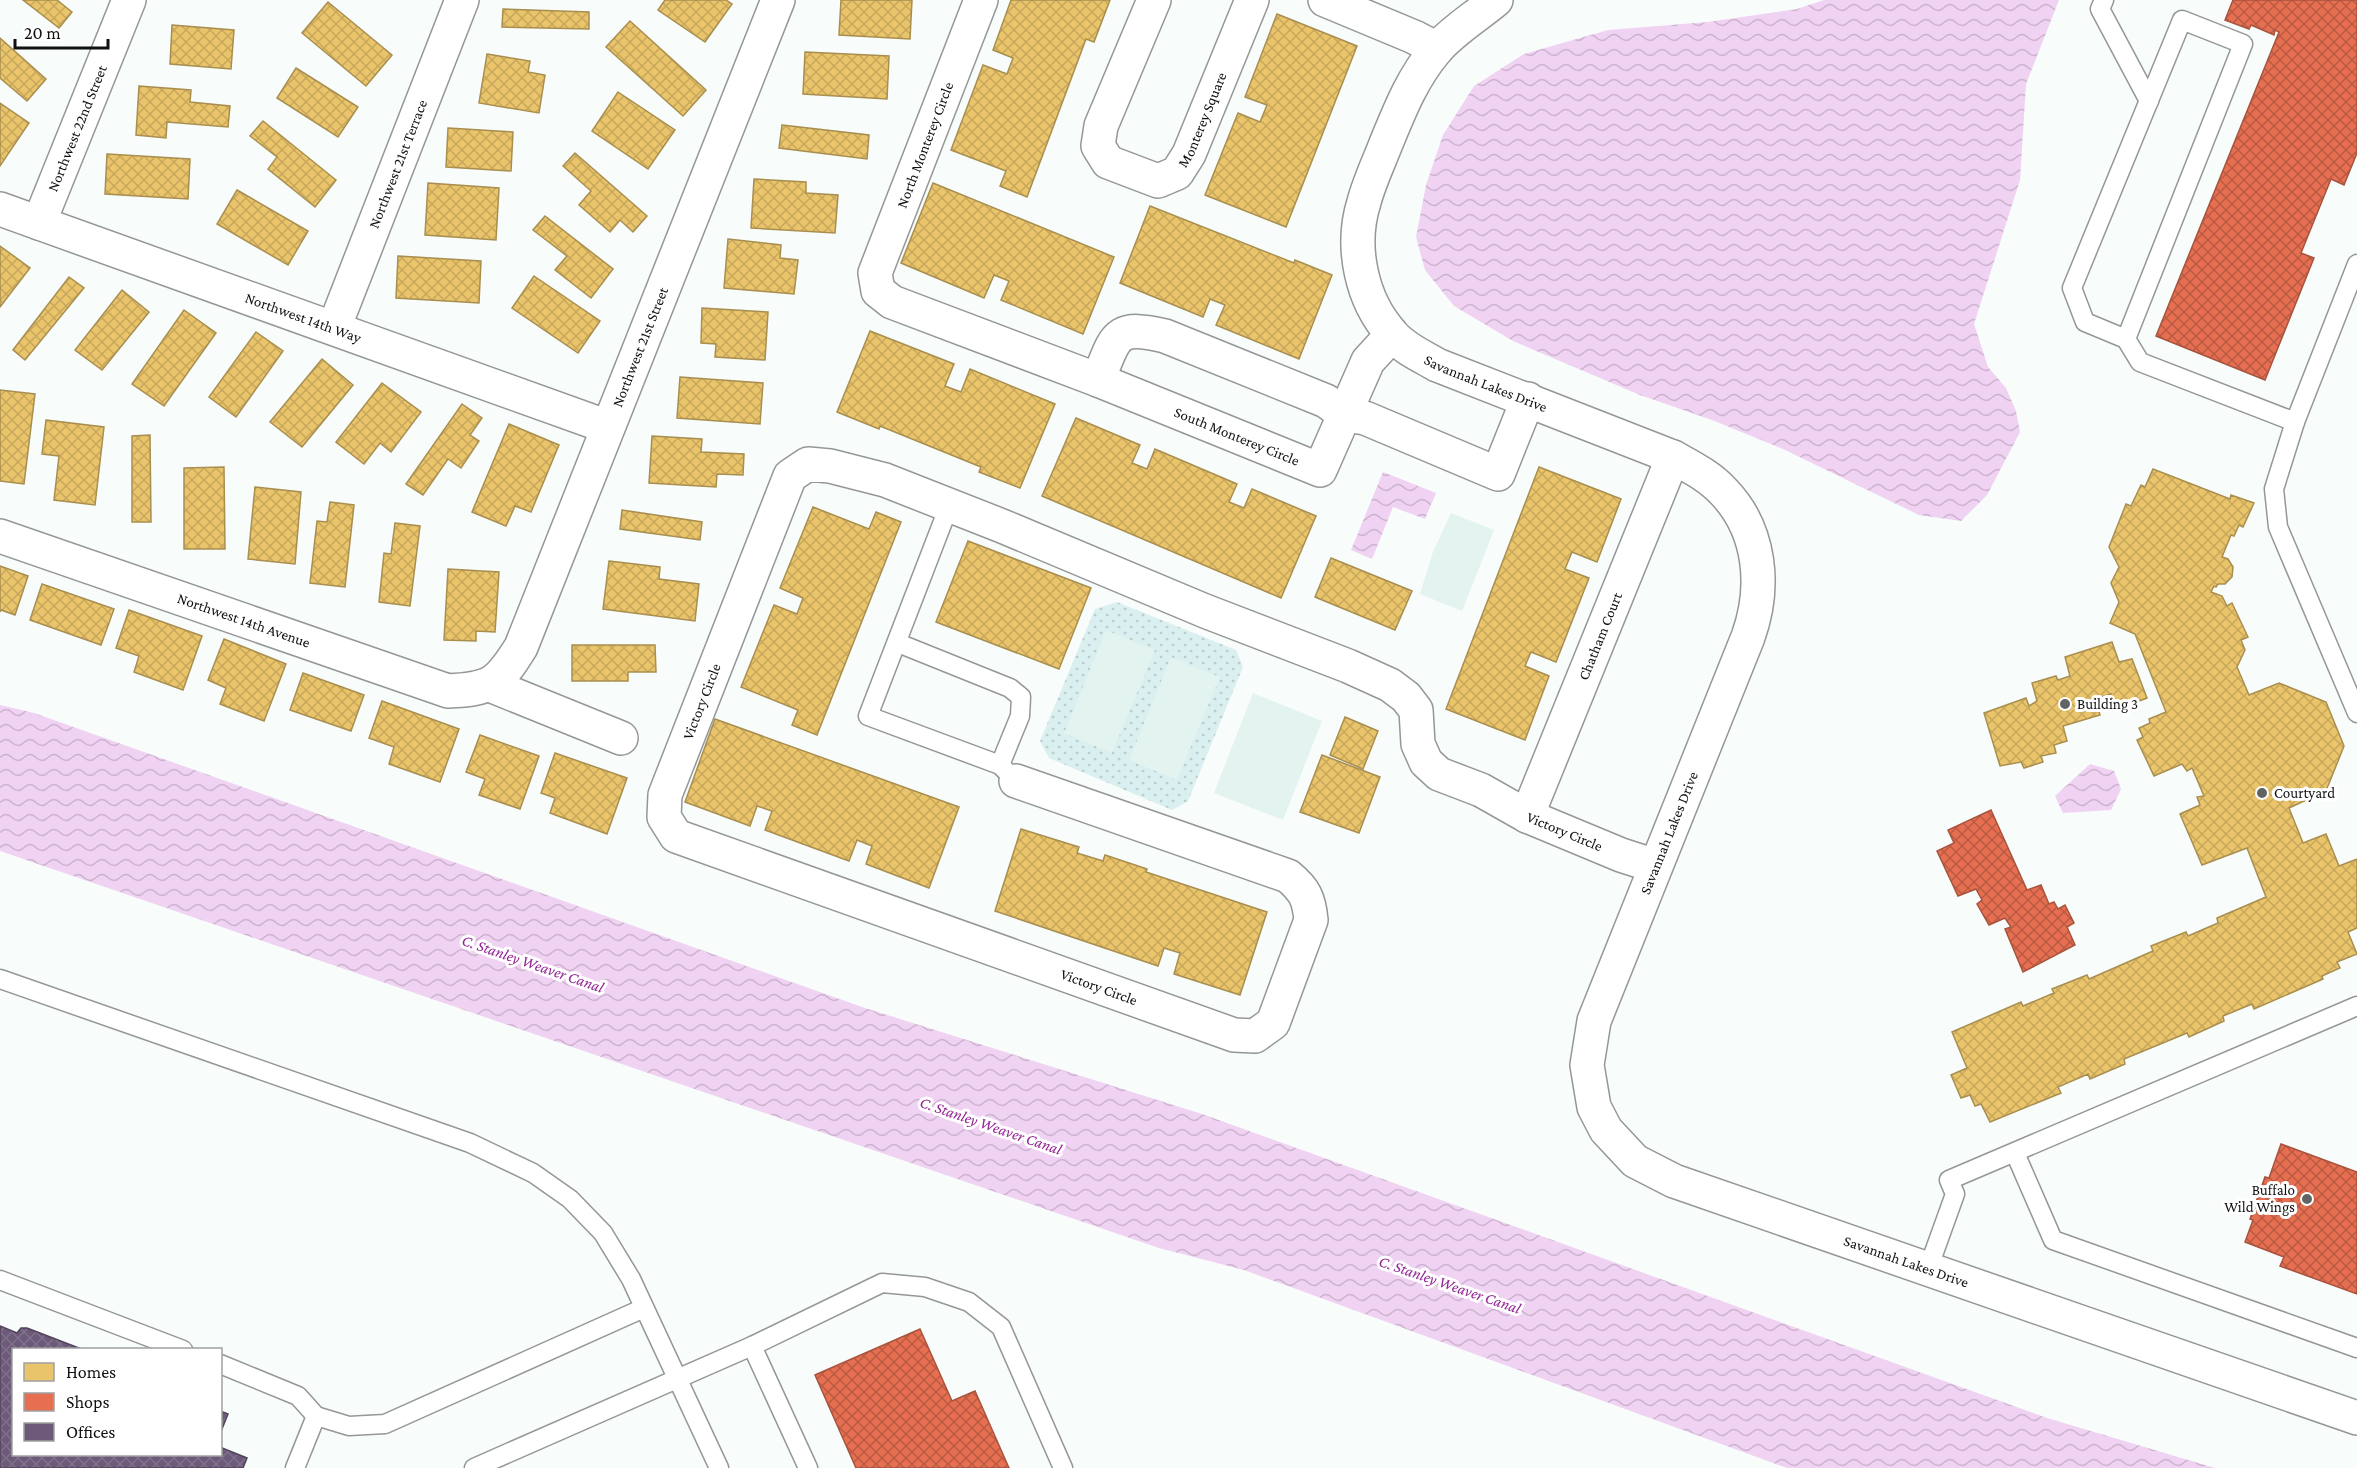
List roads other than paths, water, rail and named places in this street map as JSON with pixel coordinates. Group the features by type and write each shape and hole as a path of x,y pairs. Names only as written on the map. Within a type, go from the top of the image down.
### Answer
{"street":[{"name":"Northwest 22nd Street","path":"39,223 129,0"},
{"name":"Northwest 21st Terrace","path":"334,328 462,0"},
{"name":"Northwest 21st Street","path":"490,685 508,667 521,647 778,0"},
{"name":"North Monterey Circle","path":"878,291 875,273 981,0"},
{"name":"Monterey Square","path":"1154,0 1101,126 1098,146 1108,162 1158,181 1177,172 1189,154 1252,0"},
{"path":"1325,0 1437,49"},
{"name":"Savannah Lakes Drive","path":"1496,0 1437,49 1414,80 1400,110 1363,203 1359,250 1364,290 1392,335 1415,352 1437,364 1673,457 1704,474 1738,509 1756,551 1758,596 1755,617 1594,1021 1587,1065 1589,1088 1594,1107 1606,1130 1635,1161 1674,1181 2357,1418"},
{"name":"Northwest 14th Way","path":"0,209 608,427"},
{"name":"South Monterey Circle","path":"878,291 892,302 1098,380 1320,470 1368,361 1392,335"},
{"path":"1098,380 1113,344 1123,332 1139,330 1165,336 1326,401 1345,414 1365,418 1498,474 1528,399"},
{"name":"Chatham Court","path":"1527,816 1673,457"},
{"name":"Victory Circle","path":"1008,773 1288,876 1300,886 1309,903 1311,920 1273,1023 1255,1036 1234,1035 676,836 664,818 665,795 790,476 808,464 830,466 885,480 1390,685 1406,697 1416,710 1418,744 1426,762 1439,774 1481,790 1527,816 1621,855 1655,866"},
{"name":"Northwest 14th Avenue","path":"0,536 448,692 490,685"},
{"path":"490,685 621,738"}],"lane":[{"path":"2104,0 2100,9 2149,101"},
{"path":"2126,339 2243,44 2182,20 2072,288 2085,322 2126,339 2140,362 2295,422"},
{"path":"2357,264 2295,422 2274,489 2278,527 2357,713"},
{"path":"898,643 1010,688 1021,697 1020,716 1008,773 868,717 949,506"},
{"path":"0,979 470,1143 533,1173 570,1199 603,1233 631,1279 719,1468"},
{"path":"1928,1269 1955,1194 1949,1180 2357,1006"},
{"path":"2015,1153 2053,1240 2357,1348"},
{"path":"0,1280 178,1348"},
{"path":"474,1468 752,1346 882,1283 925,1287 969,1302 1001,1327 1063,1468"},
{"path":"222,1365 298,1396 316,1416 349,1426 385,1424 645,1308"},
{"path":"752,1346 808,1468"},
{"path":"295,1468 316,1416"}],"water":[{"path":"1824,0 2059,0 2026,84 2020,180 1974,324 1988,367 2006,388 2016,411 2020,432 1987,495 1961,521 1919,515 1783,449 1712,420 1640,395 1513,341 1454,306 1425,270 1416,237 1426,185 1443,135 1474,86 1524,54 1608,30 1708,22 1797,9"},
{"path":"1383,472 1436,493 1425,519 1393,507 1372,559 1351,550"},
{"name":"C. Stanley Weaver Canal","path":"0,705 34,713 865,1008 1202,1114 2047,1418 2215,1468 1787,1468 1244,1270 1159,1248 0,851"},
{"path":"2090,764 2114,771 2121,789 2111,810 2063,813 2055,796"}],"place":[{"name":"Building 3","path":"2065,704"},
{"name":"Courtyard","path":"2262,793"},
{"name":"Buffalo Wild Wings","path":"2307,1199"}]}
